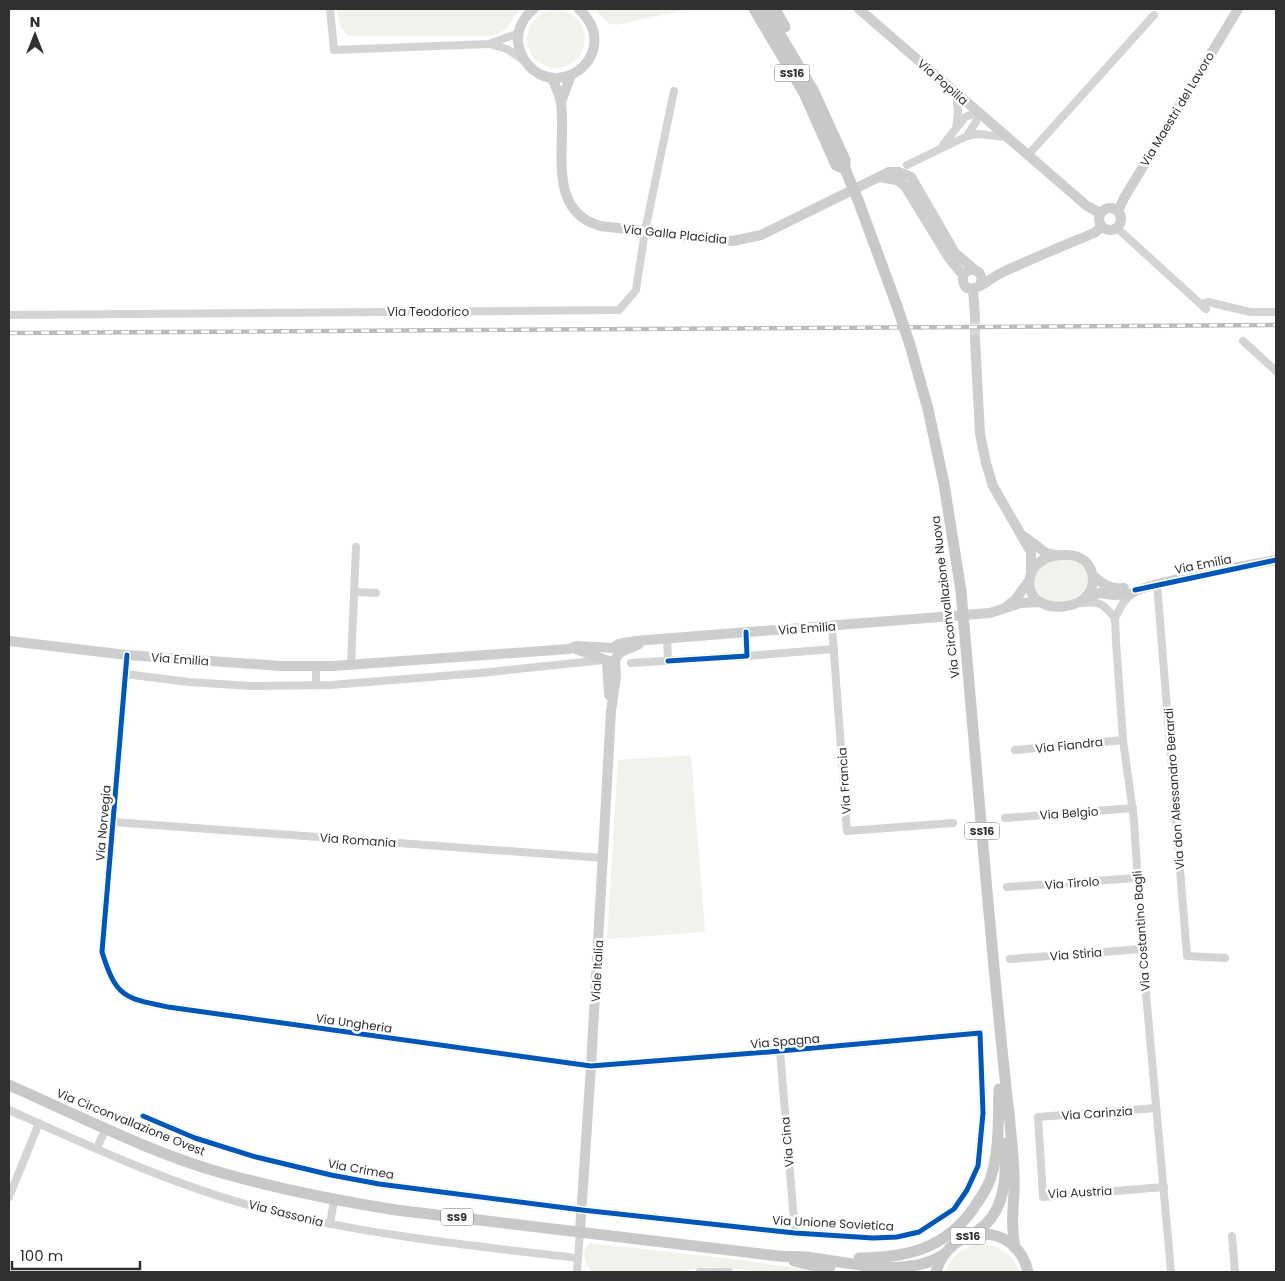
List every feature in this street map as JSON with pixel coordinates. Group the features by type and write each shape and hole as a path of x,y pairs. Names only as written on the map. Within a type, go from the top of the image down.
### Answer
{"main road":[{"path":"534,9 523,21 518,33 520,52 525,62 532,69 552,78 562,78 581,69 589,60 594,49 593,26 587,16 579,9"},
{"name":"Via Circonvallazione Nuova","path":"754,9 804,93 836,165 844,169"},
{"name":"Via Circonvallazione Nuova","path":"765,9 813,90 845,160 844,169 858,200 910,345 928,409 944,484 961,590 1000,1037 1014,1164 1012,1235 1015,1248"},
{"path":"775,9 797,49 813,90"},
{"name":"Via Popilia","path":"859,9 1087,206 1100,213"},
{"name":"Via Maestri del Lavoro","path":"1118,211 1238,9"},
{"name":"Via Galla Placidia","path":"561,102 571,75"},
{"name":"Via Galla Placidia","path":"552,78 561,102 564,182 568,202 574,211 589,223 600,226 733,240 749,238 761,235 888,172 899,172 911,177 955,253 977,271"},
{"path":"878,177 897,180 905,186 948,258 963,275 964,284 968,288 976,287 1008,270 1094,233 1102,227"},
{"path":"1109,208 1118,211 1122,220 1117,228 1109,230 1102,227 1099,220 1100,213 1109,208"},
{"path":"963,275 968,270 1008,270"},
{"path":"975,317 976,287 982,279 977,271"},
{"path":"975,339 980,434 986,463 993,486 1031,552 1030,589 1040,602 1055,607 1078,601 1088,594 1092,586 1093,576 1087,563 1072,555 1046,553 1022,534"},
{"path":"1001,610 1015,600 1030,577 1035,565 1041,560 1056,555"},
{"name":"Via Emilia","path":"1078,601 1099,594 1114,596 1157,584 1276,560"},
{"name":"Via Emilia","path":"1093,576 1104,585 1112,588 1129,587 1133,592"},
{"name":"Via Emilia","path":"9,641 127,655 281,666 351,665 597,646 610,656 619,644 641,641 990,613 1021,603 1040,602"},
{"name":"Viale Italia","path":"580,1231 611,711 610,656"},
{"name":"Via Circonvallazione Nuova","path":"969,1236 985,1225 995,1213 1003,1192 1006,1166 1004,1120 999,1089 1000,1037"},
{"name":"Via Circonvallazione Ovest","path":"9,1085 159,1151 221,1173 334,1200 396,1210 778,1256 882,1272"},
{"path":"811,1261 888,1257 912,1253 926,1248 950,1234 967,1218 990,1180 996,1147 999,1089"},
{"name":"SS16","path":"936,1272 943,1255 949,1248 960,1240 978,1234 992,1235 1005,1240 1023,1257 1028,1272"},
{"name":"Via Circonvallazione Ovest","path":"811,1261 900,1267 920,1266 943,1255"},
{"path":"811,1261 834,1272"}],"street":[{"path":"330,9 334,50 489,44 518,33"},
{"path":"1028,155 1154,15"},
{"path":"489,44 507,49 525,62"},
{"name":"Via Teodorico","path":"9,315 619,310 636,290 674,91"},
{"path":"956,93 958,113 956,128"},
{"path":"942,147 965,117 979,112"},
{"path":"967,136 976,122 979,112"},
{"path":"907,164 967,136 978,134 1008,137"},
{"path":"1117,228 1204,306 1208,302 1250,312 1276,312"},
{"path":"1243,342 1276,371"},
{"path":"351,665 356,547"},
{"name":"Via don Alessandro Berardi","path":"1157,584 1187,956 1225,958"},
{"path":"354,592 376,593"},
{"path":"1078,601 1103,604 1115,618 1122,603 1133,592"},
{"name":"Via Costantino Bagli","path":"1115,618 1123,740 1133,808 1142,949 1171,1272"},
{"name":"Via Francia","path":"832,626 847,831 952,823"},
{"path":"746,632 747,656"},
{"path":"667,639 668,661"},
{"path":"632,664 834,649"},
{"path":"541,650 542,666"},
{"name":"Via Norvegia","path":"117,989 108,972 102,952 127,655"},
{"path":"126,674 189,682 251,686 316,685 480,673 610,656"},
{"path":"316,666 316,685"},
{"name":"Via Fiandra","path":"1015,750 1123,740"},
{"name":"Via Belgio","path":"1004,818 1133,808"},
{"name":"Via Romania","path":"113,822 603,858"},
{"name":"Via Tirolo","path":"1007,887 1138,878"},
{"name":"Via Stiria","path":"1010,959 1142,949"},
{"name":"Via Ungheria","path":"117,989 136,1000 168,1007 591,1066"},
{"name":"Via Spagna","path":"591,1066 980,1033"},
{"name":"Via Unione Sovietica","path":"582,1210 873,1238 896,1237 919,1232 954,1208 967,1190 978,1166 983,1113 980,1033"},
{"name":"Via Cina","path":"780,1051 795,1232"},
{"name":"Via Carinzia","path":"1038,1117 1156,1108"},
{"name":"Via Sassonia","path":"9,1110 178,1182 262,1208 330,1224 434,1240 578,1258"},
{"name":"Via Crimea","path":"143,1116 204,1141 256,1157 331,1175 379,1184 582,1210"},
{"name":"Via Austria","path":"1038,1117 1043,1197 1164,1187"},
{"path":"9,1197 39,1123"},
{"path":"97,1148 106,1128"},
{"path":"330,1224 334,1200"},
{"path":"577,1272 580,1231"},
{"path":"1232,1236 1236,1272"},
{"path":"700,1272 729,1272"}],"shaded area":[{"path":"337,9 520,9 502,32 490,36 349,36 341,27"},
{"path":"594,9 689,9 616,25 608,23"},
{"path":"550,10 562,10 577,18 585,33 585,45 577,60 562,68 550,68 535,60 527,45 527,33 535,18"},
{"path":"1057,560 1071,561 1081,565 1087,572 1088,580 1085,588 1079,595 1068,600 1055,602 1044,598 1036,590 1034,579 1041,566"},
{"path":"691,755 705,932 607,939 618,760"},
{"path":"590,1243 741,1260 823,1272 762,1272 707,1267 679,1272 592,1272 587,1265 584,1254"},
{"path":"979,1244 992,1246 1004,1251 1013,1260 1019,1272 946,1272 951,1261 958,1253 968,1247"}],"tunnel":[{"path":"975,317 975,339"}],"railway":[{"path":"9,333 1276,325"}],"cycle path":[{"path":"1135,590 1276,560"},
{"path":"668,661 747,656 746,632"},
{"path":"127,655 102,952 117,987 131,998 168,1007 591,1066 980,1033 983,1113 978,1166 967,1190 954,1209 919,1232 897,1237 873,1238 795,1233 582,1210 379,1184 331,1175 256,1157 195,1138 143,1116"}]}
